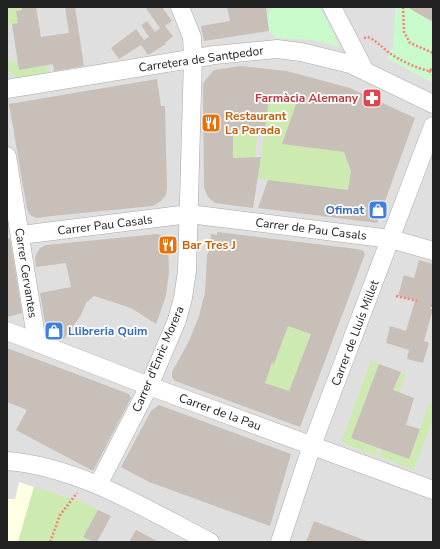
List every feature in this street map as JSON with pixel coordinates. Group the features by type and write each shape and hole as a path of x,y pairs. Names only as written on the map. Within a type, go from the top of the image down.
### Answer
{"street":[{"name":"Carrer d'Enric Morera","path":"94,483 149,386 177,320 183,298 187,271 189,214 192,38 180,7"},
{"path":"332,7 365,71"},
{"name":"Carretera de Santpedor","path":"7,89 192,58 249,50 277,49 301,52 350,64 433,104"},
{"name":"Carrer de Lluís Millet","path":"280,542 312,445 433,126"},
{"name":"Carrer Cervantes","path":"7,156 21,235 37,343"},
{"name":"Carrer Pau Casals","path":"21,235 189,214"},
{"name":"Carrer de Pau Casals","path":"189,214 391,239 433,251"},
{"name":"Carrer de la Pau","path":"7,331 149,386 433,490"},
{"path":"7,461 41,466 94,483 210,542"}],"path":[{"path":"403,7 404,32 410,43 431,52 433,56"},
{"path":"352,46 368,37 395,56 433,74"},
{"path":"429,71 433,68"},
{"path":"396,296 417,301"},
{"path":"50,542 60,515 78,492 94,483"}],"shaded area":[{"path":"7,7 396,7 393,47 387,58 433,83 433,542 7,542"},
{"path":"19,482 34,487 18,542 7,542 7,499 15,499"}],"green space":[{"path":"11,7 22,7 22,10 16,11 18,23 7,25 7,11"},
{"path":"272,7 320,7 340,47 312,40 276,38 269,31 267,15"},
{"path":"396,7 433,7 433,83 387,58 393,46"},
{"path":"18,60 46,65 48,75 19,79 7,70 7,62"},
{"path":"269,98 296,104 282,144 344,152 351,171 348,190 258,179"},
{"path":"258,129 255,157 233,158 233,130"},
{"path":"309,318 305,332 311,334 288,394 281,389 265,383 268,361 274,363 288,326"},
{"path":"371,360 379,364 351,438 372,446 401,372 406,374 375,456 346,444 342,440"},
{"path":"402,394 388,451 409,459 429,403 433,404 433,419 414,470 379,456"},
{"path":"34,487 80,501 98,510 83,536 94,542 18,542"}],"building":[{"path":"22,7 36,7 41,37 69,33 65,7 75,7 84,66 54,71 53,64 19,70 12,24 18,23 16,11 22,10"},
{"path":"145,7 162,7 172,21 165,26 173,36 165,43 166,44 148,55 141,45 119,59 111,48 136,29 144,40 149,37 141,25 147,21 155,32 160,28"},
{"path":"227,7 266,7 269,31 204,41 201,26 230,21"},
{"path":"407,7 433,7 433,22"},
{"path":"241,66 287,71 350,88 415,118 377,223 258,208 268,180 348,190 351,171 344,152 282,144 296,104 269,98 265,129 233,130 233,158 261,157 253,208 215,203 208,197 204,188 203,83 214,70"},
{"path":"157,79 161,106 165,106 167,188 166,195 161,201 153,206 36,218 30,215 27,209 9,104"},
{"path":"217,232 357,249 362,250 365,254 300,427 175,381 172,377 172,372 189,341 199,316 205,292 207,255 209,251 211,234 217,235","holes":["288,326 311,334 289,391 265,383 272,363 274,364"]},
{"path":"157,234 163,236 168,242 169,272 166,296 156,324 131,308 94,296 86,303 81,315 64,339 56,336 48,330 45,323 40,293 71,287 66,263 36,267 35,257 40,248 46,245"},
{"path":"10,238 22,313 7,317 7,239"},
{"path":"419,260 433,264 433,300 430,309 433,309 424,341 429,343 423,363 407,359 409,350 386,343 390,326 406,331 415,300 398,296 404,275 414,278"},
{"path":"7,348 129,394 131,398 93,471 16,430 27,410 7,402"},
{"path":"379,364 401,372 393,390 414,398 406,425 420,429 409,459 351,438"},
{"path":"159,405 291,454 270,526 149,482 121,467 151,411"},
{"path":"98,510 111,516 97,542 94,542 83,537"},
{"path":"314,521 367,541 367,542 306,542"},
{"path":"136,530 159,542 129,542"}],"place":[{"name":"Farmàcia Alemany","path":"372,98"},
{"name":"Restaurant La Parada","path":"211,123"},
{"name":"Ofimat","path":"378,210"},
{"name":"Bar Tres J","path":"168,245"},
{"name":"Llibreria Quim","path":"54,331"}]}
